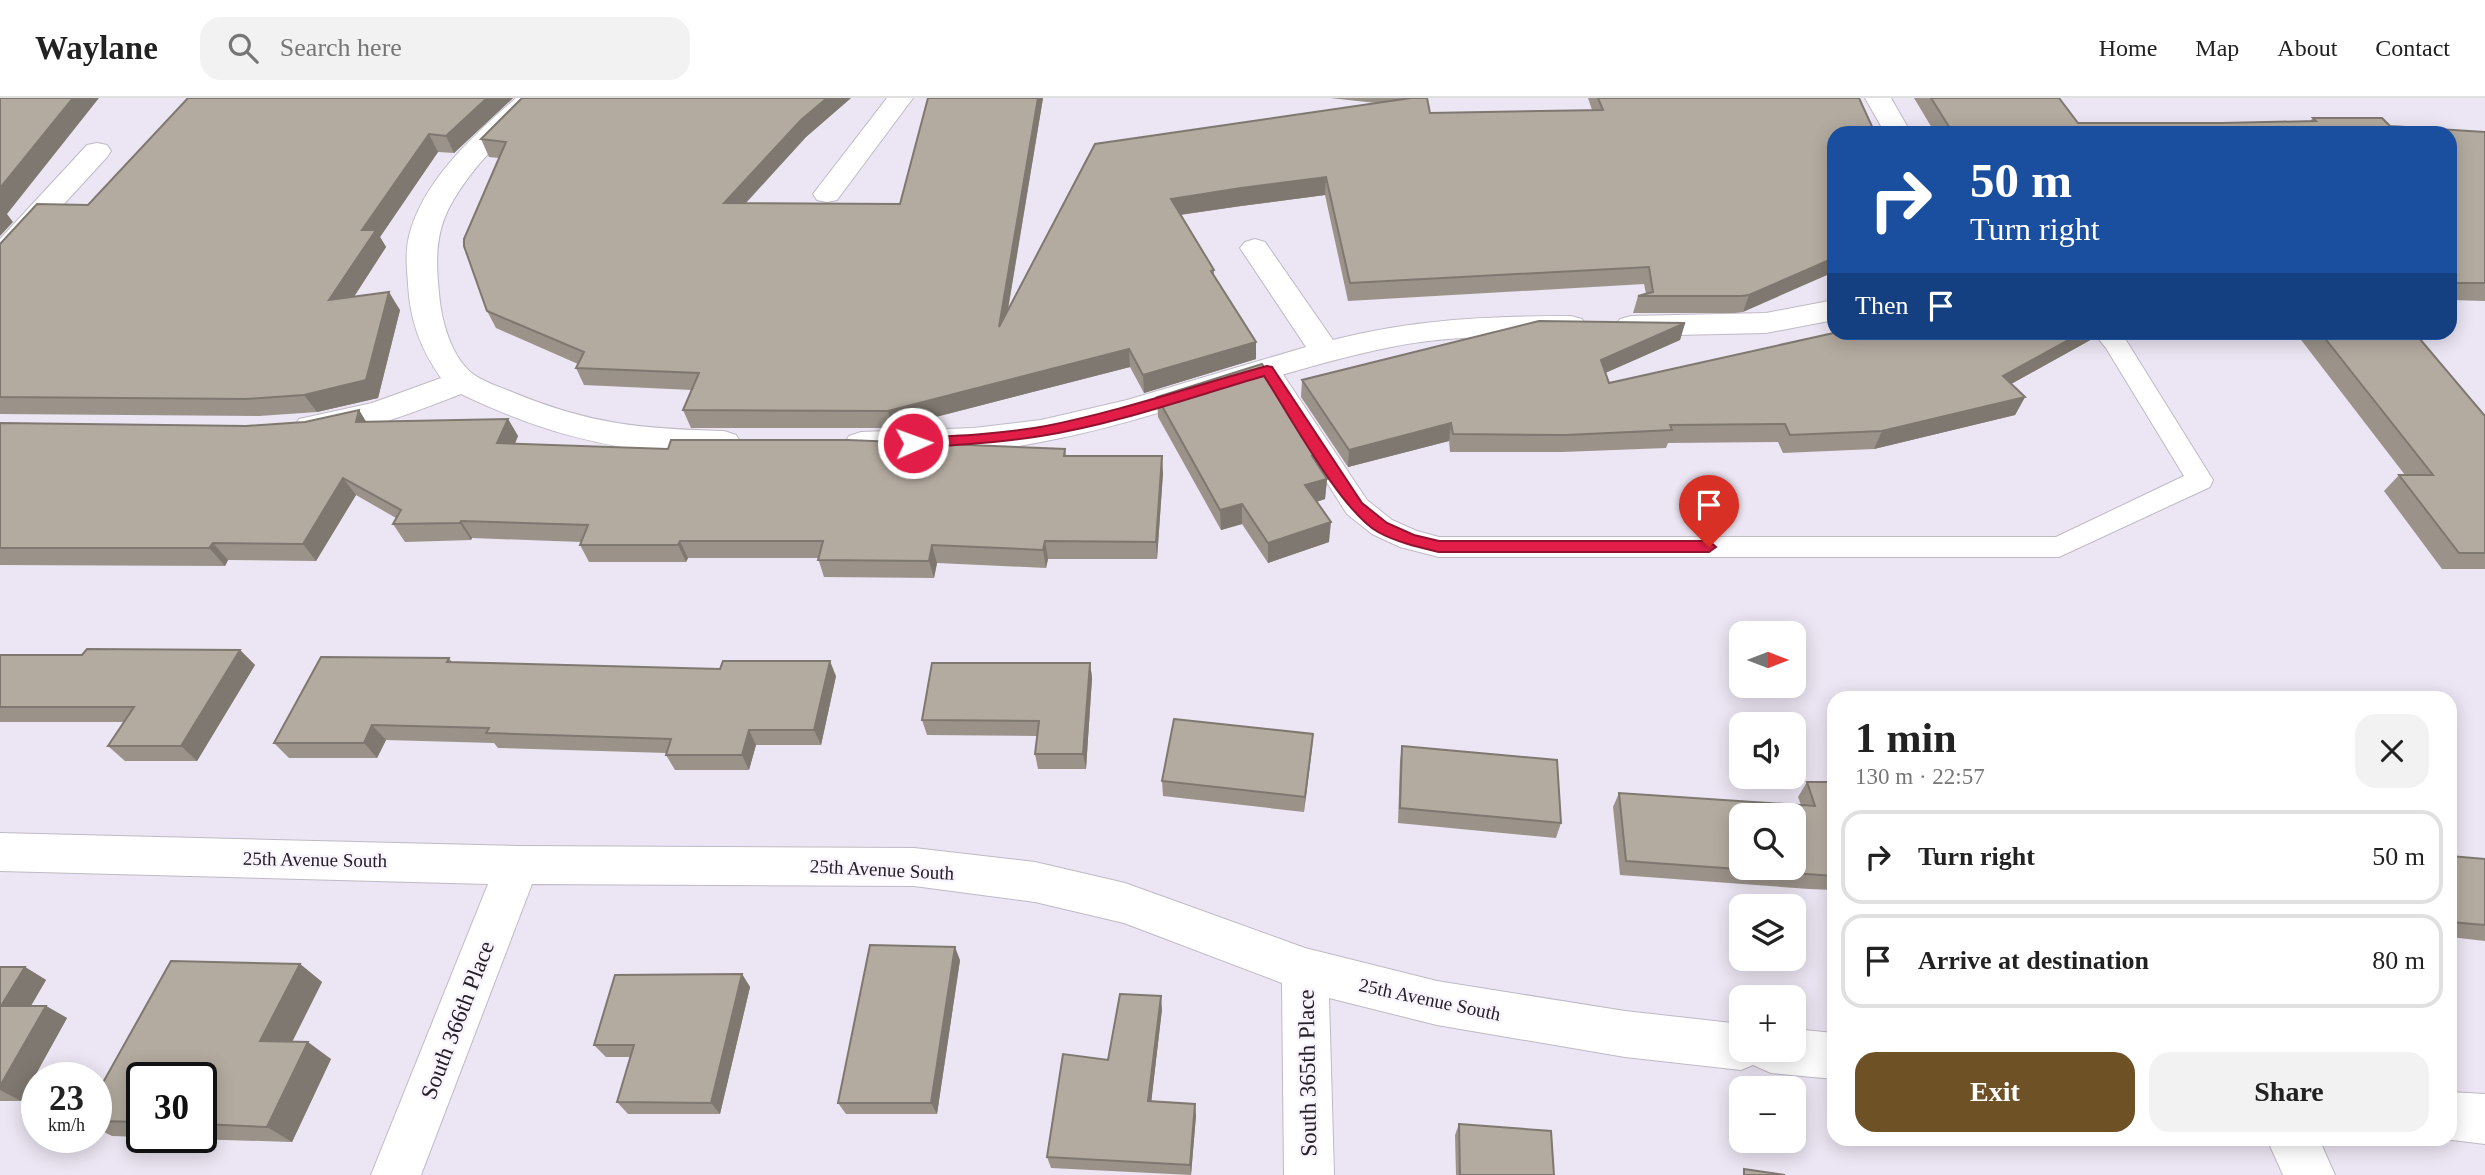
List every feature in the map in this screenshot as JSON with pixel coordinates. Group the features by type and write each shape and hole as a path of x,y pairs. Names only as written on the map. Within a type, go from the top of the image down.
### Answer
{"street":[{"path":"531,98 447,186 425,233 421,262 427,327 443,359 462,382 528,412 596,432 667,441 752,444"},
{"path":"827,194 900,98"},
{"path":"1878,98 1894,126"},
{"path":"0,257 97,151"},
{"path":"1255,248 1325,352"},
{"path":"825,444 950,442 1016,436 1124,413 1325,352 1439,329 1735,325 1797,319 1827,312"},
{"path":"280,429 353,420 462,382"},
{"name":"25th Avenue South","path":"0,852 517,864 914,867 1035,882 1125,903 1306,970 1437,1003 1625,1034 1729,1046"},
{"name":"South 366th Place","path":"396,1175 517,864"},
{"name":"South 365th Place","path":"1306,970 1309,1175"},
{"path":"1806,1053 1827,1055"},
{"path":"2457,1117 2485,1119"},
{"path":"2296,1146 2310,1175"}],"lane":[{"path":"1267,370 1357,507 1382,527 1410,540 1439,547 2060,547 2200,480 2112,340"}],"building":[{"path":"0,98 73,98 0,188"},
{"path":"188,98 487,98 446,136 429,134 362,230 376,230 329,300 389,292 366,380 304,395 246,399 0,397 0,244 37,204 88,205"},
{"path":"522,98 827,98 801,120 724,203 900,204 928,98 1038,98 999,327 1095,144 1411,98 1427,98 1430,113 1603,110 1598,98 1859,98 1872,126 1827,126 1827,261 1749,295 1638,296 1653,292 1649,267 1350,283 1326,177 1241,188 1171,199 1214,270 1211,271 1256,342 1143,375 1129,349 888,411 683,410 699,373 576,368 584,352 487,311 464,246 464,239 506,142 481,139"},
{"path":"1931,98 2059,98 2078,123 2222,123 2316,121 2313,118 2382,118 2390,126 1949,126"},
{"path":"2457,130 2485,132 2485,283 2457,283"},
{"path":"1539,321 1685,323 1601,360 1609,383 1827,334 1827,340 2068,340 2003,376 2025,397 1882,431 1790,435 1785,424 1670,425 1672,430 1566,435 1453,434 1451,423 1349,450 1302,380"},
{"path":"2326,340 2421,340 2485,416 2485,553 2459,553 2399,475 2433,475"},
{"path":"1262,364 1320,454 1312,456 1327,479 1305,485 1331,522 1268,543 1242,504 1220,510 1157,397"},
{"path":"359,410 356,422 508,419 497,443 668,449 671,440 848,440 1065,449 1064,456 1162,456 1156,542 1045,541 1043,550 932,545 929,561 818,560 823,541 680,541 678,545 580,545 588,525 461,521 393,524 401,510 343,478 303,544 213,543 209,548 0,548 0,423 246,426 305,422"},
{"path":"87,649 240,650 181,746 108,746 134,707 0,707 0,655 82,655"},
{"path":"321,657 449,658 447,662 720,669 723,661 830,661 814,730 749,730 742,755 666,755 671,739 486,733 489,728 372,725 364,743 274,743"},
{"path":"932,663 1090,663 1083,754 1035,754 1039,721 922,720"},
{"path":"1174,719 1313,734 1305,797 1162,781"},
{"path":"1402,746 1557,760 1561,823 1400,808"},
{"path":"1807,782 1827,782 1827,875 1806,874 1806,805 1815,806"},
{"path":"1619,793 1770,803 1729,803 1729,868 1626,861"},
{"path":"2457,857 2485,859 2485,925 2457,923"},
{"path":"870,945 955,947 931,1103 838,1103"},
{"path":"171,961 300,964 260,1041 308,1042 267,1127 217,1125 217,1062 126,1062 126,1122 112,1121 112,1066"},
{"path":"0,967 25,967 1,1006 46,1006 0,1086"},
{"path":"742,974 711,1103 617,1102 634,1045 594,1045 615,975"},
{"path":"1120,994 1161,996 1148,1101 1195,1104 1190,1165 1047,1157 1063,1054 1108,1060"},
{"path":"1459,1124 1551,1131 1554,1175 1460,1175"},
{"path":"1744,1169 1785,1175 1744,1175"}],"route":[{"path":"913,443 986,439 1044,431 1124,413 1267,370 1357,507 1382,527 1410,540 1439,547 1709,547"}]}
